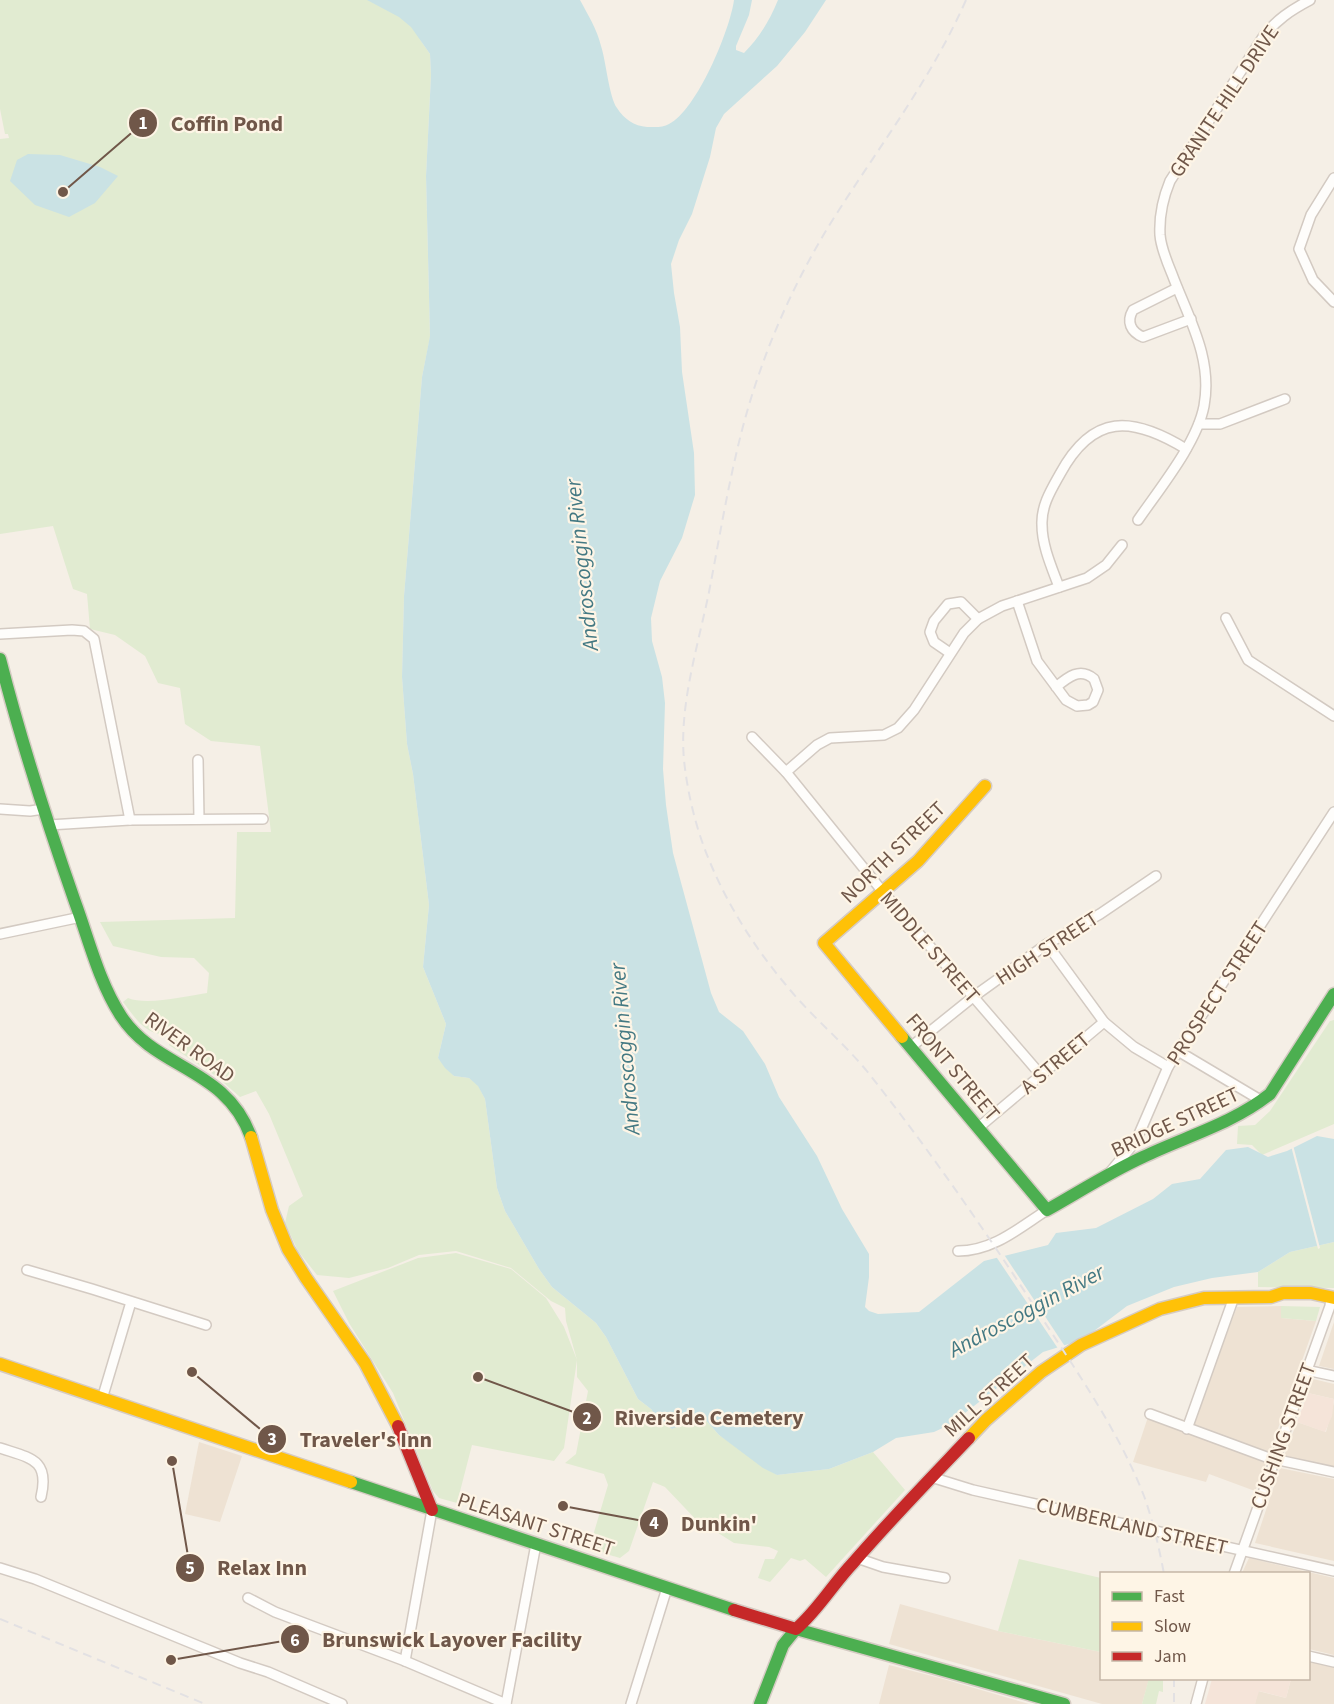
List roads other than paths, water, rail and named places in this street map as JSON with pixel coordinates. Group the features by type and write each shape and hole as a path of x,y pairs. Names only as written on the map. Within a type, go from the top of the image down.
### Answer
{"main road":[{"name":"RIVER ROAD","path":"0,659 49,825 81,917 121,1016 132,1031 160,1054 220,1090 242,1116 255,1150 274,1218 289,1250 377,1383 404,1437 432,1510"},
{"name":"NORTH STREET","path":"824,943 918,861 985,786"},
{"name":"FRONT STREET","path":"824,943 978,1128 1051,1207"},
{"name":"BRIDGE STREET","path":"1051,1207 1143,1157 1233,1119 1262,1101 1270,1094 1334,994"},
{"name":"MILL STREET","path":"760,1704 783,1645 796,1629 809,1618 857,1558 931,1477 1010,1397 1041,1372 1081,1345 1160,1309 1204,1298 1271,1297 1283,1293 1311,1293 1331,1298"},
{"name":"PLEASANT STREET","path":"0,1364 747,1614 1064,1704"},
{"path":"747,1614 787,1616 820,1603"}],"street":[{"name":"GRANITE HILL DRIVE","path":"1138,520 1186,449 1199,424 1204,406 1206,380 1204,360 1191,319 1165,257 1160,236 1160,218 1170,181 1272,24 1286,13 1310,0"},
{"path":"1334,178 1311,215 1299,249 1313,280 1334,302"},
{"path":"1177,288 1133,310 1129,321 1132,329 1143,338 1191,319"},
{"path":"1199,424 1220,424 1285,399"},
{"path":"1059,587 1043,536 1043,510 1054,484 1074,450 1096,433 1125,425 1156,432 1186,449"},
{"path":"786,772 817,745 830,738 884,735 898,728 914,710 950,652 978,619 1002,606 1087,578 1106,565 1122,545"},
{"path":"1017,601 1037,661 1056,687 1066,700 1077,706 1088,705 1093,702 1098,690 1094,679 1084,674 1072,675 1056,687"},
{"path":"950,652 934,642 930,632 934,621 948,604 961,602 978,619"},
{"path":"1226,618 1248,660 1334,716"},
{"path":"0,634 54,630 84,631 94,639 130,820"},
{"name":"MIDDLE STREET","path":"752,737 786,772 883,892 1040,1074"},
{"path":"198,760 199,819"},
{"path":"0,809 44,810"},
{"name":"PROSPECT STREET","path":"1107,1176 1136,1141 1168,1067 1334,812"},
{"path":"49,825 130,820 263,819"},
{"name":"HIGH STREET","path":"912,1046 973,997 1047,944 1100,914 1156,876"},
{"path":"0,934 81,917"},
{"path":"1047,944 1104,1022 1134,1047 1168,1067"},
{"name":"A STREET","path":"978,1128 1104,1022"},
{"path":"1178,1051 1262,1101"},
{"path":"958,1251 972,1251 996,1244 1051,1207"},
{"path":"27,1270 206,1325"},
{"path":"1187,1429 1234,1297"},
{"name":"CUSHING STREET","path":"1235,1572 1331,1298"},
{"path":"102,1399 131,1302"},
{"path":"1306,1370 1334,1376"},
{"path":"1150,1414 1269,1458 1334,1472"},
{"path":"0,1448 29,1457 38,1463 44,1477 41,1497"},
{"name":"CUMBERLAND STREET","path":"931,1477 973,1490 1334,1571"},
{"path":"405,1661 432,1510"},
{"path":"248,1598 275,1612 405,1661 506,1704 536,1544"},
{"path":"857,1558 883,1567 945,1578"},
{"path":"0,1568 35,1579 342,1704"},
{"path":"631,1704 667,1588"},
{"path":"1310,1656 1334,1662"},
{"path":"1196,1704 1202,1680"}],"water":[{"name":"Androscoggin River","path":"367,0 580,0 599,40 617,108 626,119 634,123 661,127 680,116 701,87 719,49 734,0 752,0 749,15 736,46 736,50 744,53 764,28 778,0 826,0 805,32 777,66 724,114 716,128 710,157 692,214 679,240 671,264 680,327 682,372 694,453 695,495 682,538 660,581 651,618 652,641 662,677 665,703 663,769 673,853 711,993 719,1012 743,1031 765,1064 779,1097 817,1156 842,1209 869,1254 865,1307 878,1314 919,1312 984,1261 1048,1245 1056,1233 1096,1228 1153,1199 1172,1184 1200,1179 1226,1150 1248,1147 1268,1157 1287,1151 1317,1136 1334,1139 1334,1242 1290,1252 1258,1272 1212,1278 1174,1287 1127,1306 1075,1342 1043,1352 951,1424 934,1432 896,1438 873,1452 829,1469 777,1475 763,1468 719,1435 703,1417 672,1429 660,1421 651,1409 638,1399 606,1337 596,1323 552,1287 505,1211 497,1188 485,1099 478,1086 469,1078 454,1076 438,1058 446,1024 423,967 429,905 413,774 407,744 402,677 404,596 422,377 430,336 426,176 430,54 411,27 399,17"},
{"path":"28,154 60,155 100,167 118,176 95,203 69,217 35,205 10,181 17,160"}],"railway":[{"path":"966,0 936,60 817,246 789,300 766,355 750,401 736,455 690,676 684,718 685,771 694,815 711,865 739,919 761,953 805,1007 866,1070 912,1130 1021,1286 1098,1404 1123,1449 1144,1496 1164,1572"},
{"path":"0,1619 205,1704"},
{"path":"1174,1680 1174,1704"}],"place":[{"name":"Coffin Pond","path":"63,192"},
{"name":"Traveler's Inn","path":"192,1372"},
{"name":"Riverside Cemetery","path":"478,1377"},
{"name":"Relax Inn","path":"172,1461"},
{"name":"Dunkin'","path":"563,1506"},
{"name":"Brunswick Layover Facility","path":"171,1660"}]}
